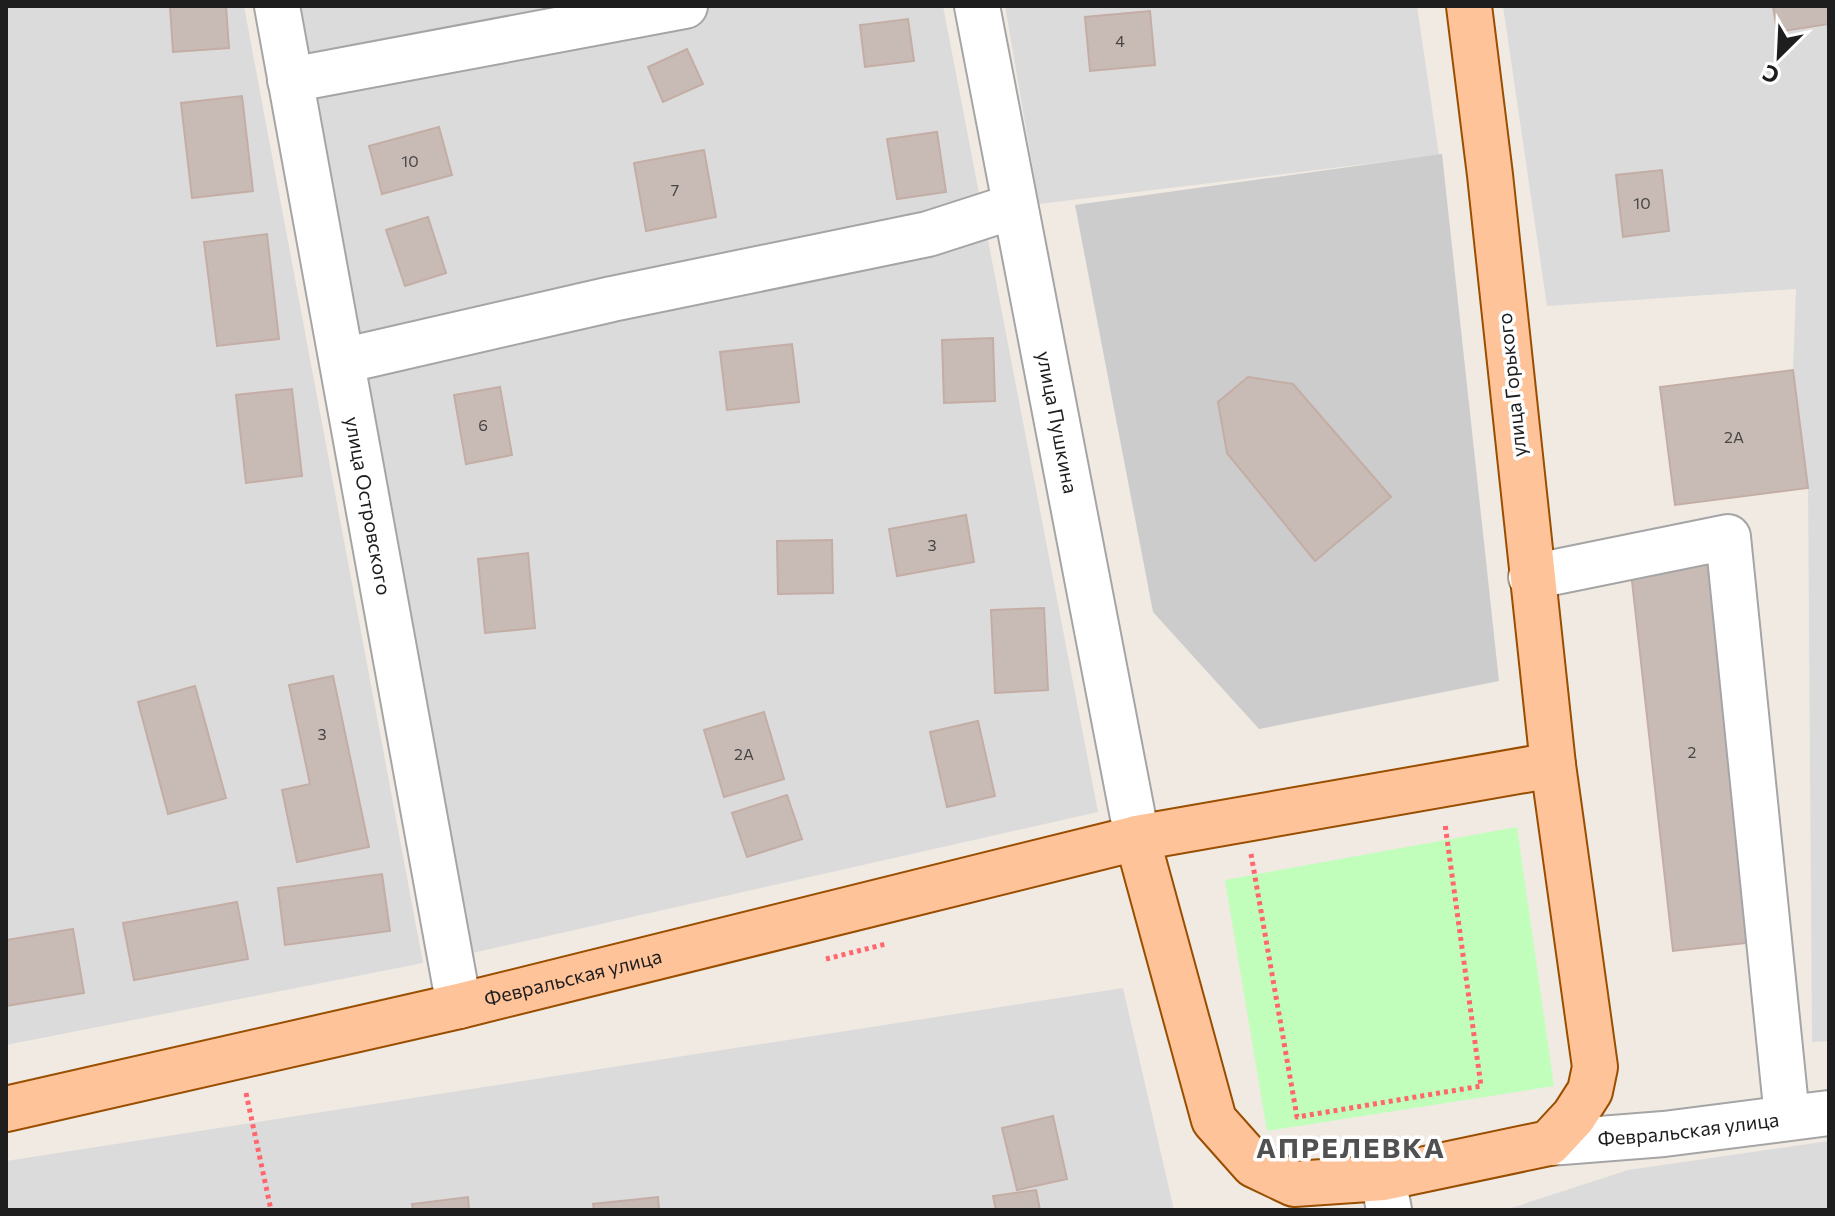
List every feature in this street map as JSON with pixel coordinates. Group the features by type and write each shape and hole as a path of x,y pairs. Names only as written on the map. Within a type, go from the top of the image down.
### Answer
{"main road":[{"name":"улица Горького","path":"1469,6 1553,765 1595,1067 1590,1091 1574,1116 1549,1143"},
{"name":"Февральская улица","path":"6,1109 459,1006 1137,838 1553,765"},
{"path":"1137,838 1214,1120 1254,1165 1294,1184 1386,1194 1549,1143"}],"street":[{"name":"улица Островского","path":"277,6 459,1006"},
{"path":"290,80 685,6"},
{"name":"улица Пушкина","path":"977,6 1137,838"},
{"path":"342,361 612,299 928,234 1015,206"},
{"path":"1531,577 1728,537 1808,1115"},
{"name":"Февральская улица","path":"1549,1143 1664,1134 1808,1115"}],"path":[{"path":"1264,849 1250,852 1297,1117 1481,1086 1443,815"},
{"path":"245,1092 271,1210"}],"shaded area":[{"path":"6,6 244,6 423,963 6,1045"},
{"path":"293,6 943,6 1098,812 459,956"},
{"path":"1005,6 1417,6 1439,155 1039,204"},
{"path":"1503,6 1829,6 1829,1041 1812,1042 1808,488 1793,370 1796,289 1547,306"},
{"path":"1442,154 1499,681 1259,729 1153,612 1075,205"},
{"path":"1123,988 1174,1210 6,1210 6,1161"},
{"path":"1829,1141 1829,1210 1505,1210 1628,1170"}],"green space":[{"path":"1517,827 1554,1086 1267,1131 1225,880"}],"building":[{"path":"170,6 226,6 229,48 173,52"},
{"path":"1773,6 1829,6 1829,24 1777,32"},
{"path":"1150,11 1155,65 1090,71 1085,17"},
{"path":"908,19 914,61 865,67 860,25"},
{"path":"687,49 703,84 663,102 648,67"},
{"path":"242,96 253,191 192,198 181,103"},
{"path":"439,127 452,175 382,194 369,146"},
{"path":"937,132 946,192 897,199 887,139"},
{"path":"704,150 716,217 646,231 634,163"},
{"path":"1662,170 1669,231 1623,237 1616,175"},
{"path":"428,217 446,273 405,286 386,230"},
{"path":"267,234 279,339 217,346 204,242"},
{"path":"993,338 995,401 944,403 942,340"},
{"path":"792,344 799,402 727,410 720,352"},
{"path":"1793,370 1808,488 1675,505 1660,387"},
{"path":"1248,377 1293,384 1391,497 1315,561 1227,453 1218,402"},
{"path":"500,387 512,455 466,464 454,395"},
{"path":"292,389 302,476 246,483 236,395"},
{"path":"966,515 974,562 897,576 889,529"},
{"path":"832,540 833,593 778,594 777,541"},
{"path":"528,553 535,628 485,633 478,559"},
{"path":"1711,554 1754,942 1673,951 1630,563"},
{"path":"1044,608 1048,690 995,693 991,610"},
{"path":"333,676 369,847 297,862 282,790 310,784 289,685"},
{"path":"195,686 226,798 168,814 138,702"},
{"path":"764,712 784,779 724,797 704,730"},
{"path":"978,721 995,796 947,807 930,732"},
{"path":"787,795 802,839 747,857 732,813"},
{"path":"382,874 390,931 285,945 278,888"},
{"path":"237,902 248,959 134,980 123,923"},
{"path":"73,929 84,993 6,1006 6,940"},
{"path":"1053,1116 1067,1179 1017,1190 1002,1128"},
{"path":"1036,1190 1040,1210 996,1210 993,1196"},
{"path":"468,1197 469,1210 413,1210 412,1204"},
{"path":"658,1197 659,1210 594,1210 593,1204"}],"district":[{"name":"АПРЕЛЕВКА","path":"1351,1148"}]}
